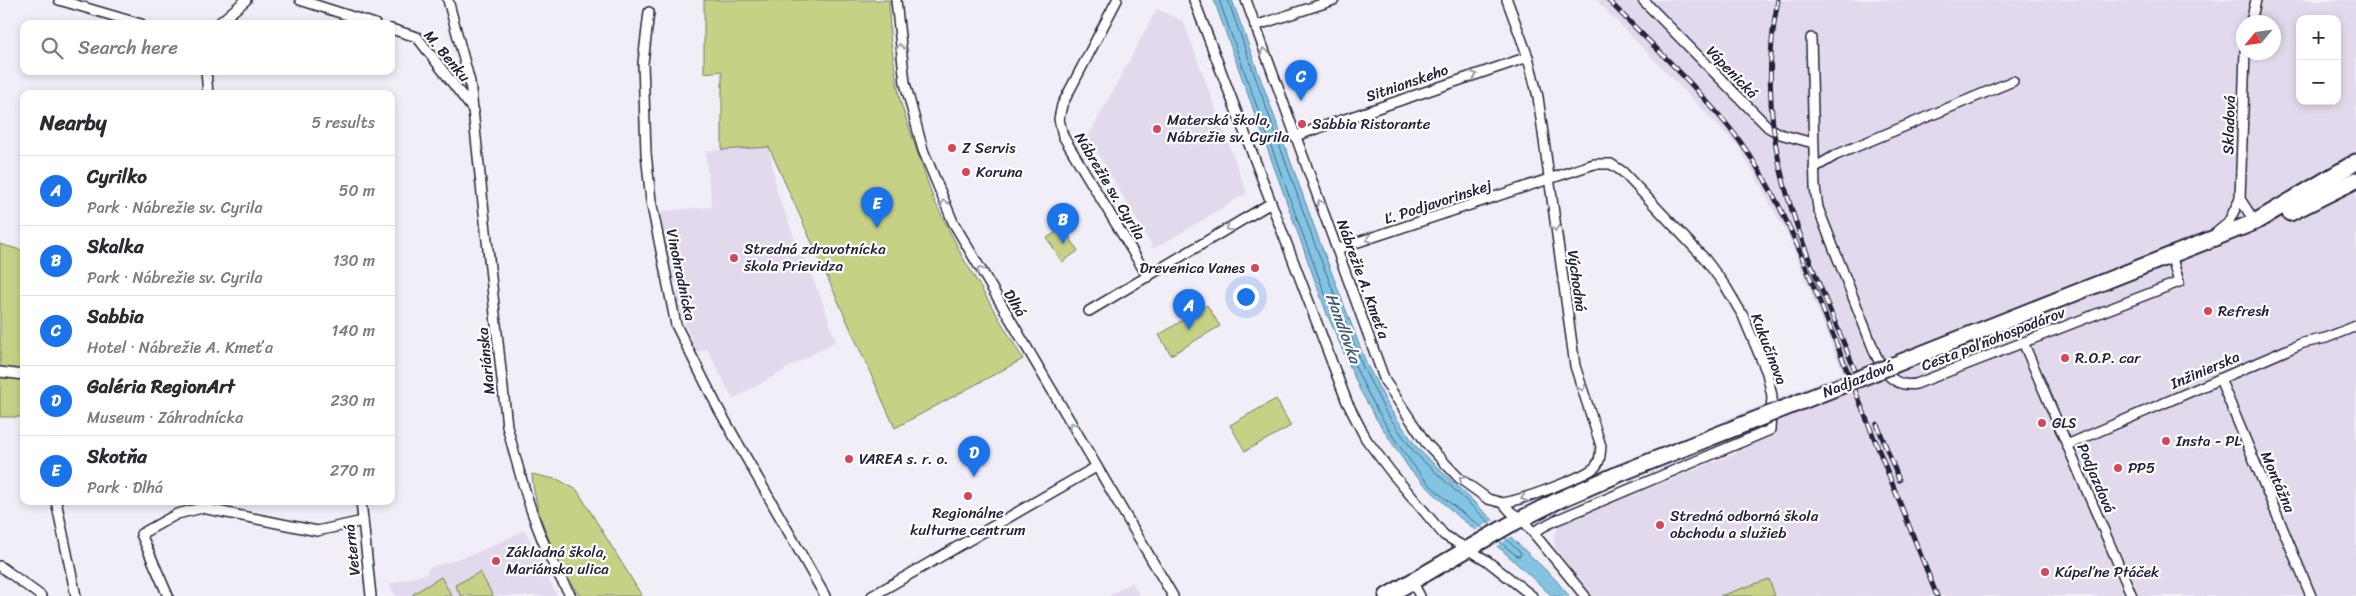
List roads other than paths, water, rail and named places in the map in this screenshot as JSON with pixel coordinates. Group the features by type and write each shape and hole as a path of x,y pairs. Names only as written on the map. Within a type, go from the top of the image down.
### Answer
{"main road":[{"name":"Nadjazdová","path":"2255,222 2356,162"},
{"name":"Nadjazdová","path":"1387,596 1515,522 1630,469 2255,222 2289,213 2356,180"}],"street":[{"path":"58,0 128,20"},
{"path":"223,20 246,0"},
{"path":"300,0 363,20"},
{"name":"Mariánska","path":"448,0 464,54 474,111 508,426 520,473 538,529 571,596"},
{"name":"Dlhá","path":"896,0 905,83 923,150 941,195 966,246 1173,596"},
{"name":"Nábrežie sv. Cyrila","path":"1117,0 1062,105 1059,119 1063,136 1148,277"},
{"path":"1194,0 1347,402 1366,439 1444,535 1501,571 1532,596"},
{"name":"Nábrežie A. Kmeťa","path":"1246,0 1385,381 1426,443 1460,478 1488,498 1503,503 1511,512 1515,522 1533,532 1585,596"},
{"path":"1256,26 1334,0"},
{"name":"Východná","path":"1503,503 1517,501 1544,491 1595,467 1600,458 1601,446 1575,366 1538,97 1528,57 1507,0"},
{"name":"Vápenická","path":"1643,0 1757,118 1780,134 1813,143"},
{"path":"2253,15 2256,0"},
{"name":"Vinohradnícka","path":"649,12 644,63 646,153 651,201 676,325 719,410 825,596"},
{"name":"M. Benku","path":"395,30 417,36 474,111"},
{"name":"Cesta poľnohospodárov","path":"1811,38 1816,197 1823,223 1875,353 1889,376 1902,384 1916,384 2178,282 2171,256"},
{"name":"Sitnianskeho","path":"1295,136 1528,57"},
{"name":"Skladová","path":"2208,241 2228,222 2240,199 2245,60"},
{"path":"206,75 208,90"},
{"path":"1814,168 1836,155 2013,81"},
{"name":"Kukučínova","path":"1533,532 1554,521 1770,430 1772,396 1767,373 1743,316 1726,287 1705,259 1623,172 1611,164 1594,164 1548,180"},
{"name":"Ľ. Podjavorinskej","path":"1337,249 1548,180"},
{"path":"2240,199 2255,222"},
{"path":"1089,311 1271,204"},
{"name":"Inžinierska","path":"2067,445 2303,343 2326,338 2356,326"},
{"name":"Podjazdová","path":"2023,342 2132,596"},
{"path":"0,372 20,374"},
{"name":"Montážna","path":"2220,379 2311,596"},
{"path":"872,596 1096,467"},
{"path":"1544,491 1553,503"},
{"path":"57,505 76,596"},
{"name":"Veterná","path":"361,505 371,596"},
{"path":"168,596 141,534 177,514 202,508 317,531 363,521"},
{"path":"0,566 41,596"},
{"path":"1412,581 1420,596"}],"water":[{"name":"Handlovka","path":"1214,0 1232,0 1319,240 1367,365 1390,409 1418,449 1555,579 1569,596 1552,596 1502,550 1455,514 1411,471 1377,420 1360,390 1327,314"}],"railway":[{"path":"1608,0 1724,121 1748,153 1772,192 1798,247 1937,596"},
{"path":"1778,0 1774,20 1770,84 1773,126 1780,167 1795,220 1858,378"},
{"path":"1877,424 1899,480"}],"place":[{"name":"Sabbia","path":"1301,101"},
{"name":"Sabbia Ristorante","path":"1302,124"},
{"name":"Materská škola, Nábrežie sv. Cyrila","path":"1157,129"},
{"name":"Z Servis","path":"952,148"},
{"name":"Koruna","path":"966,172"},
{"name":"Skotňa","path":"877,228"},
{"name":"Skalka","path":"1063,244"},
{"name":"Stredná zdravotnícka škola Prievidza","path":"734,258"},
{"name":"Drevenica Vanes","path":"1255,268"},
{"name":"Refresh","path":"2208,311"},
{"name":"Cyrilko","path":"1189,330"},
{"name":"R.O.P. car","path":"2065,358"},
{"name":"GLS","path":"2042,423"},
{"name":"Insta - PL","path":"2166,441"},
{"name":"VAREA s. r. o.","path":"849,459"},
{"name":"PP5","path":"2118,468"},
{"name":"Galéria RegionArt","path":"974,477"},
{"name":"Regionálne kulturne centrum","path":"968,496"},
{"name":"Stredná odborná škola obchodu a služieb","path":"1660,525"},
{"name":"Základná škola, Mariánska ulica","path":"496,561"},
{"name":"Kúpeľne Ptáček","path":"2045,572"}]}
